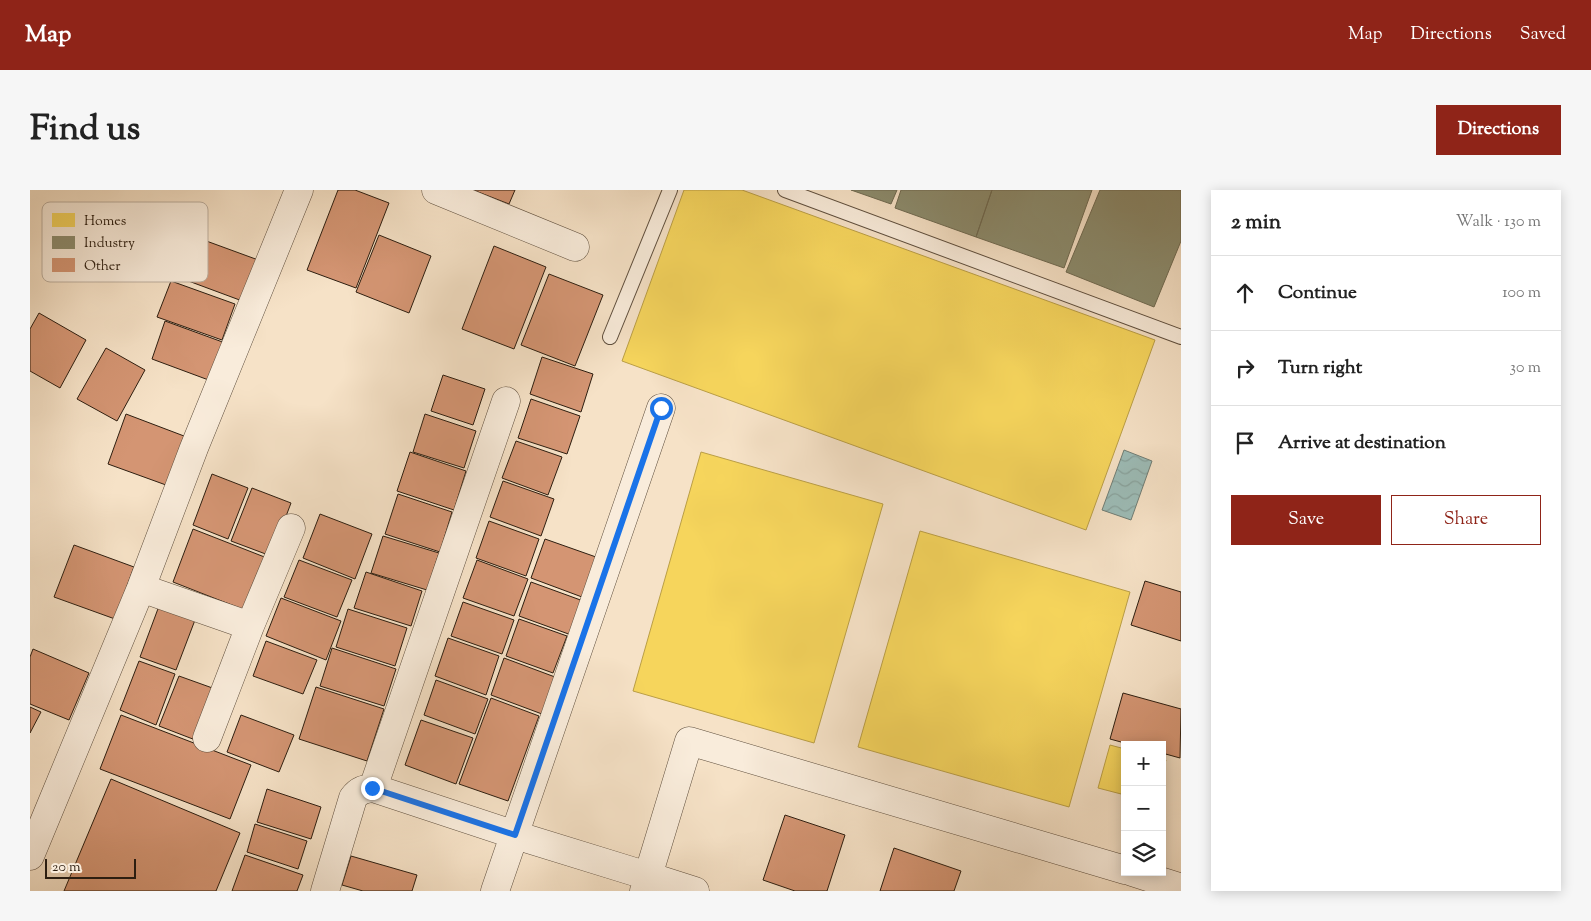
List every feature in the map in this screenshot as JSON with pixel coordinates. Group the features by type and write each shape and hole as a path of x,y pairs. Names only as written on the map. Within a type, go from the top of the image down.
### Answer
{"street":[{"path":"30,856 36,829 141,588 194,448 299,190"},
{"path":"436,190 575,247"},
{"path":"372,788 506,401"},
{"path":"495,891 661,408"},
{"path":"207,738 250,626 291,528"},
{"path":"141,588 250,626"},
{"path":"646,884 689,741 1121,869"},
{"path":"325,891 353,798 358,792 372,788 515,835 646,884 695,891"},
{"path":"1150,876 1177,882"}],"lane":[{"path":"610,337 670,190"},
{"path":"785,190 1181,337"}],"water":[{"path":"1124,450 1152,461 1131,520 1102,510"}],"building: Homes":[{"path":"684,190 742,190 1155,340 1086,530 622,361"},
{"path":"701,452 883,504 814,743 633,691"},
{"path":"920,531 1130,592 1069,807 858,747"},
{"path":"1110,745 1121,748 1121,794 1098,788"}],"building: Industry":[{"path":"851,190 897,190 891,204"},
{"path":"901,190 992,190 976,237 895,208"},
{"path":"992,190 1092,190 1064,268 976,237"},
{"path":"1100,190 1181,190 1181,241 1154,307 1066,272"}],"building: Other":[{"path":"338,190 355,190 389,203 356,288 307,270"},
{"path":"473,190 515,190 509,204"},
{"path":"379,235 431,256 409,313 356,292"},
{"path":"208,242 261,261 245,302 191,282 208,282"},
{"path":"494,246 546,267 514,349 462,329"},
{"path":"549,274 603,295 575,366 521,345"},
{"path":"171,282 235,304 222,340 157,317"},
{"path":"39,313 86,340 60,388 30,371 30,329"},
{"path":"165,321 228,344 214,382 152,359"},
{"path":"106,348 145,370 117,421 77,399"},
{"path":"542,357 593,374 581,412 530,394"},
{"path":"443,375 485,389 473,425 431,411"},
{"path":"531,399 580,416 567,454 518,438"},
{"path":"126,414 184,436 166,485 108,464"},
{"path":"425,414 476,431 464,468 413,452"},
{"path":"516,441 562,457 548,495 502,478"},
{"path":"410,452 466,471 454,510 397,491"},
{"path":"212,474 248,488 228,539 193,525"},
{"path":"503,481 554,499 541,536 490,517"},
{"path":"252,488 291,503 271,556 231,541"},
{"path":"398,494 452,512 440,552 385,534"},
{"path":"320,514 372,534 355,579 303,558"},
{"path":"489,521 539,539 526,576 476,558"},
{"path":"193,529 267,558 247,611 173,582"},
{"path":"383,536 439,553 427,590 371,573"},
{"path":"545,539 596,557 582,597 531,578"},
{"path":"74,545 134,567 115,619 54,597"},
{"path":"299,560 352,580 337,617 284,597"},
{"path":"477,560 528,579 514,616 463,598"},
{"path":"366,572 422,591 411,626 354,608"},
{"path":"1145,581 1181,592 1181,641 1131,625"},
{"path":"531,582 586,602 574,636 519,616"},
{"path":"281,598 341,621 326,660 266,636"},
{"path":"463,602 514,620 502,654 451,636"},
{"path":"159,606 195,620 176,670 140,657"},
{"path":"348,609 407,628 395,666 336,647"},
{"path":"519,619 567,636 553,673 506,656"},
{"path":"448,638 499,656 486,695 435,676"},
{"path":"266,641 317,660 303,694 253,676"},
{"path":"332,648 396,669 384,706 320,686"},
{"path":"33,649 89,673 69,720 30,704 30,657"},
{"path":"504,658 555,677 542,714 491,695"},
{"path":"139,661 175,674 156,725 120,710"},
{"path":"179,676 218,690 198,741 159,726"},
{"path":"436,680 488,699 475,734 424,715"},
{"path":"316,687 384,709 367,761 299,739"},
{"path":"1123,693 1181,709 1180,758 1166,754 1166,741 1121,742 1110,739"},
{"path":"491,698 539,716 508,801 459,784"},
{"path":"30,707 41,712 30,733"},
{"path":"121,715 251,765 230,819 100,769"},
{"path":"241,715 294,735 279,772 227,752"},
{"path":"421,720 473,738 456,784 405,765"},
{"path":"111,779 240,833 216,891 64,891"},
{"path":"267,789 321,807 311,839 257,822"},
{"path":"785,815 845,835 827,891 795,891 763,880"},
{"path":"255,824 307,841 298,869 247,852"},
{"path":"894,848 961,871 954,891 880,891"},
{"path":"245,855 303,875 297,891 232,891"},
{"path":"351,856 417,875 412,891 363,891 342,885"}],"route":[{"path":"372,788 515,835 661,408"}]}
